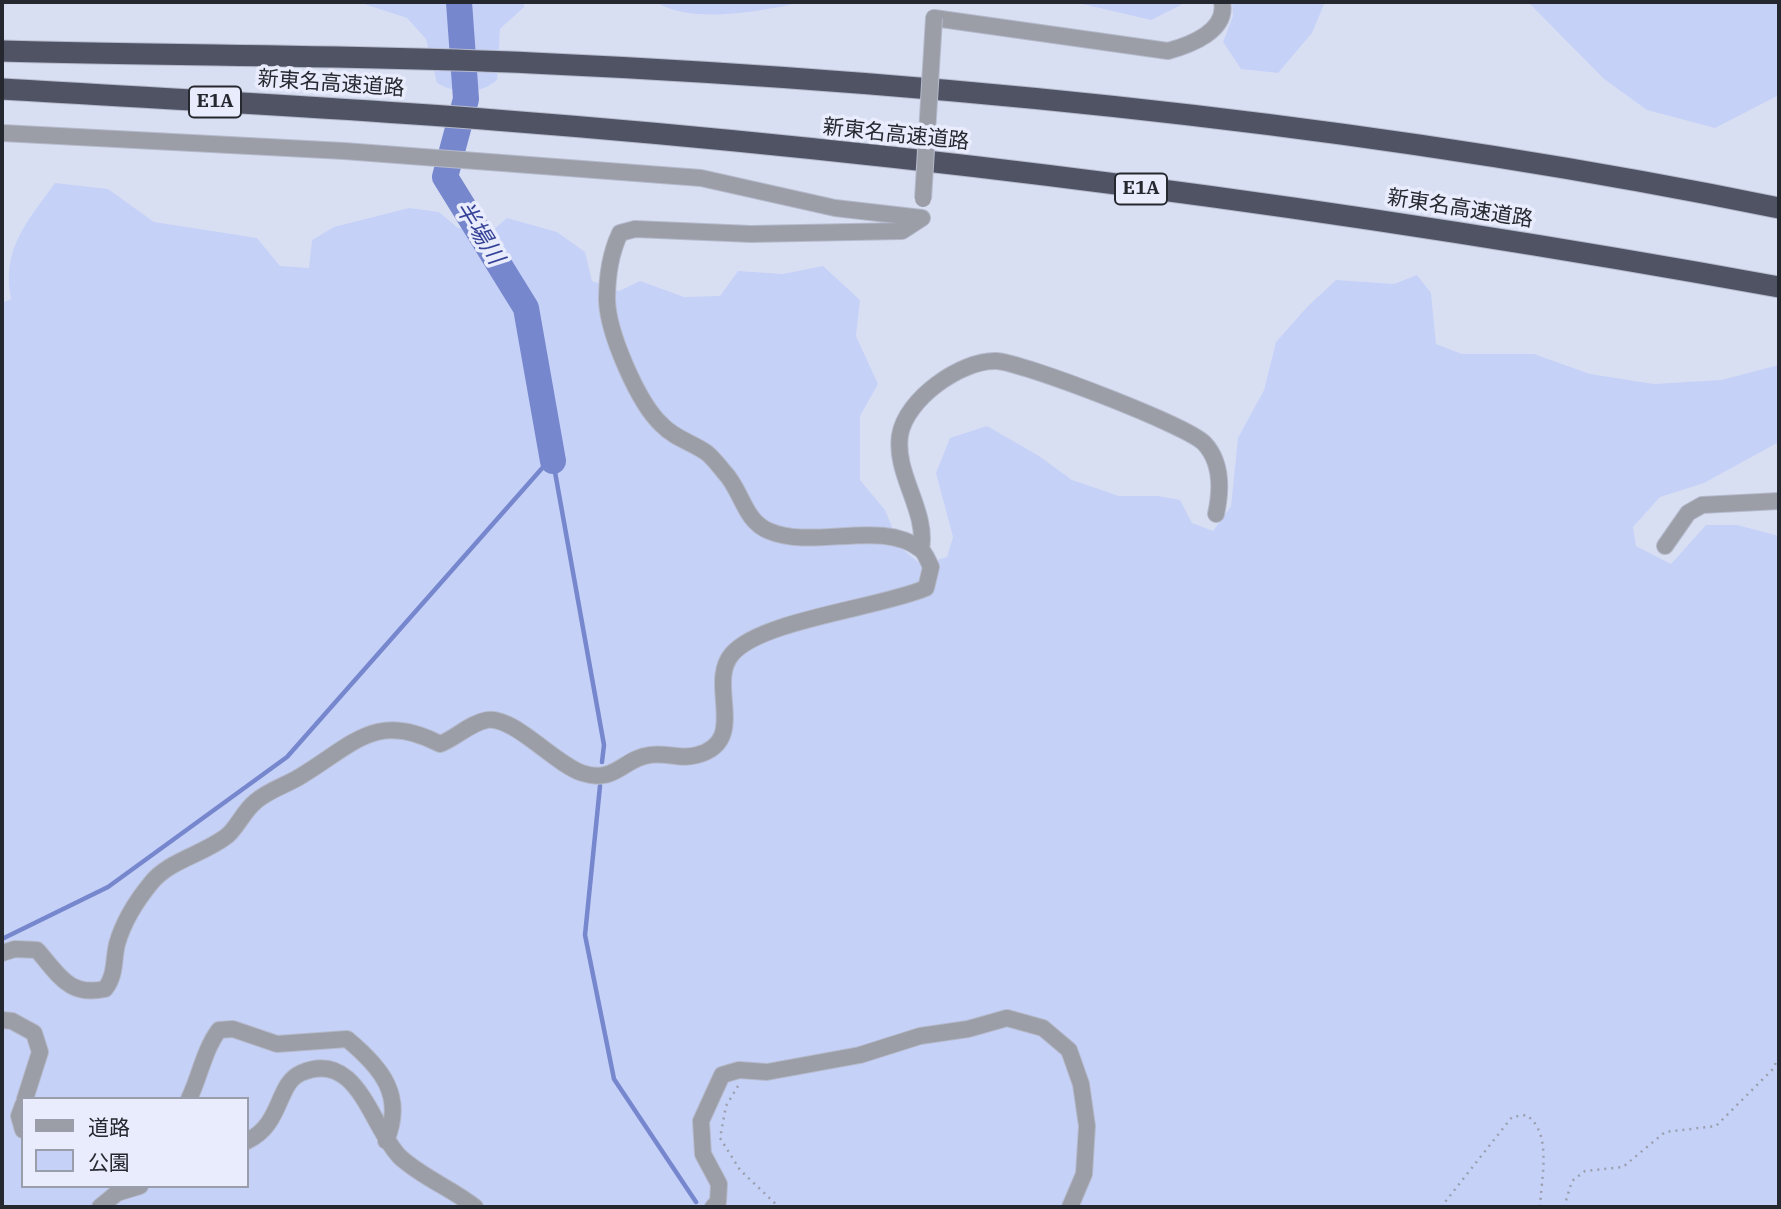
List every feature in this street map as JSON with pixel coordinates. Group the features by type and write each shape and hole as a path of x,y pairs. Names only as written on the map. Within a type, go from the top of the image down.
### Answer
{"highway":[{"name":"新東名高速道路","path":"2,51 528,63 767,77 1026,97 1447,149 1779,208"},
{"name":"新東名高速道路","path":"2,89 498,120 1005,171 1429,228 1779,288"}],"street":[{"path":"922,218 934,18 1168,51 1191,45 1213,29 1223,9 1222,2"},
{"path":"2,133 412,157 701,178 835,208 922,218"},
{"path":"922,218 902,231 751,234 635,229 620,233 611,254 607,302 620,348 648,410 664,428 708,454 732,480 751,518 759,525 767,531 791,537 873,536 899,539 922,549"},
{"path":"2,953 15,949 37,950 66,984 85,993 105,989 113,979 117,944 129,918 152,881 228,835 253,802 264,794 293,781 375,730 397,728 419,733 440,744 457,738 477,723 491,719 507,723 553,758 583,774 611,775 635,758 652,754 684,758 702,754 720,740 727,720 722,695 723,672 732,654 771,630 903,598 926,588 931,567 922,549 924,536 902,463 900,434 919,399 941,380 967,366 997,361 1100,395 1181,428 1204,444 1218,468 1220,497 1216,514"},
{"path":"1665,545 1688,513 1702,505 1779,501"},
{"path":"713,1207 718,1202 719,1184 703,1154 701,1121 722,1075 739,1070 766,1072 860,1055 920,1036 968,1029 1007,1018 1044,1028 1069,1050 1081,1084 1087,1126 1083,1174 1070,1207"},
{"path":"2,1020 12,1021 34,1033 40,1052 26,1097"},
{"path":"191,1097 201,1076 208,1044 219,1030 233,1029 276,1044 347,1039 367,1056 394,1098 395,1120 386,1141"},
{"path":"248,1141 258,1136 277,1113 285,1088 300,1073 322,1069 341,1073 360,1090 386,1141 427,1178 459,1194 475,1207"},
{"path":"100,1207 117,1193 133,1188"}],"path":[{"path":"1564,1207 1572,1181 1585,1171 1623,1167 1665,1132 1716,1126 1772,1070 1779,1057"},
{"path":"739,1083 726,1105 720,1138 740,1170 779,1207"},
{"path":"1441,1207 1512,1118 1526,1115 1536,1121 1543,1134 1540,1207"}],"green space":[{"path":"358,2 524,2 524,7 500,29 497,80 483,88 460,91 437,83 426,39 407,18"},
{"path":"656,2 802,2 748,12 707,14 670,9"},
{"path":"1074,2 1180,2 1181,5 1151,20"},
{"path":"1232,2 1325,2 1312,33 1278,73 1241,69 1223,42 1233,16"},
{"path":"1528,2 1779,2 1779,95 1715,128 1647,110 1604,79"},
{"path":"55,183 108,189 154,222 257,238 280,266 309,268 312,240 334,227 409,208 439,212 458,228 493,230 507,218 557,232 585,252 592,281 619,291 640,281 684,297 720,296 738,271 783,274 823,266 860,300 856,336 878,384 860,416 860,480 885,510 900,547 922,565 947,557 953,537 936,473 950,438 987,426 1039,456 1072,480 1119,496 1158,496 1180,500 1192,523 1213,531 1231,506 1238,438 1264,390 1276,342 1336,280 1394,284 1417,275 1431,293 1436,344 1462,354 1534,354 1590,374 1654,384 1721,380 1779,365 1779,442 1704,483 1660,497 1633,527 1636,546 1671,564 1706,525 1737,525 1779,536 1779,1207 2,1207 2,303 11,299 10,265 13,251 26,224"}],"waterway":[{"name":"半場川","path":"459,2 466,99 445,177 526,308 553,461"},
{"path":"2,939 108,887 287,757 552,457"},
{"path":"553,461 604,745 602,762"},
{"path":"600,786 585,935 614,1079 696,1202"}]}
